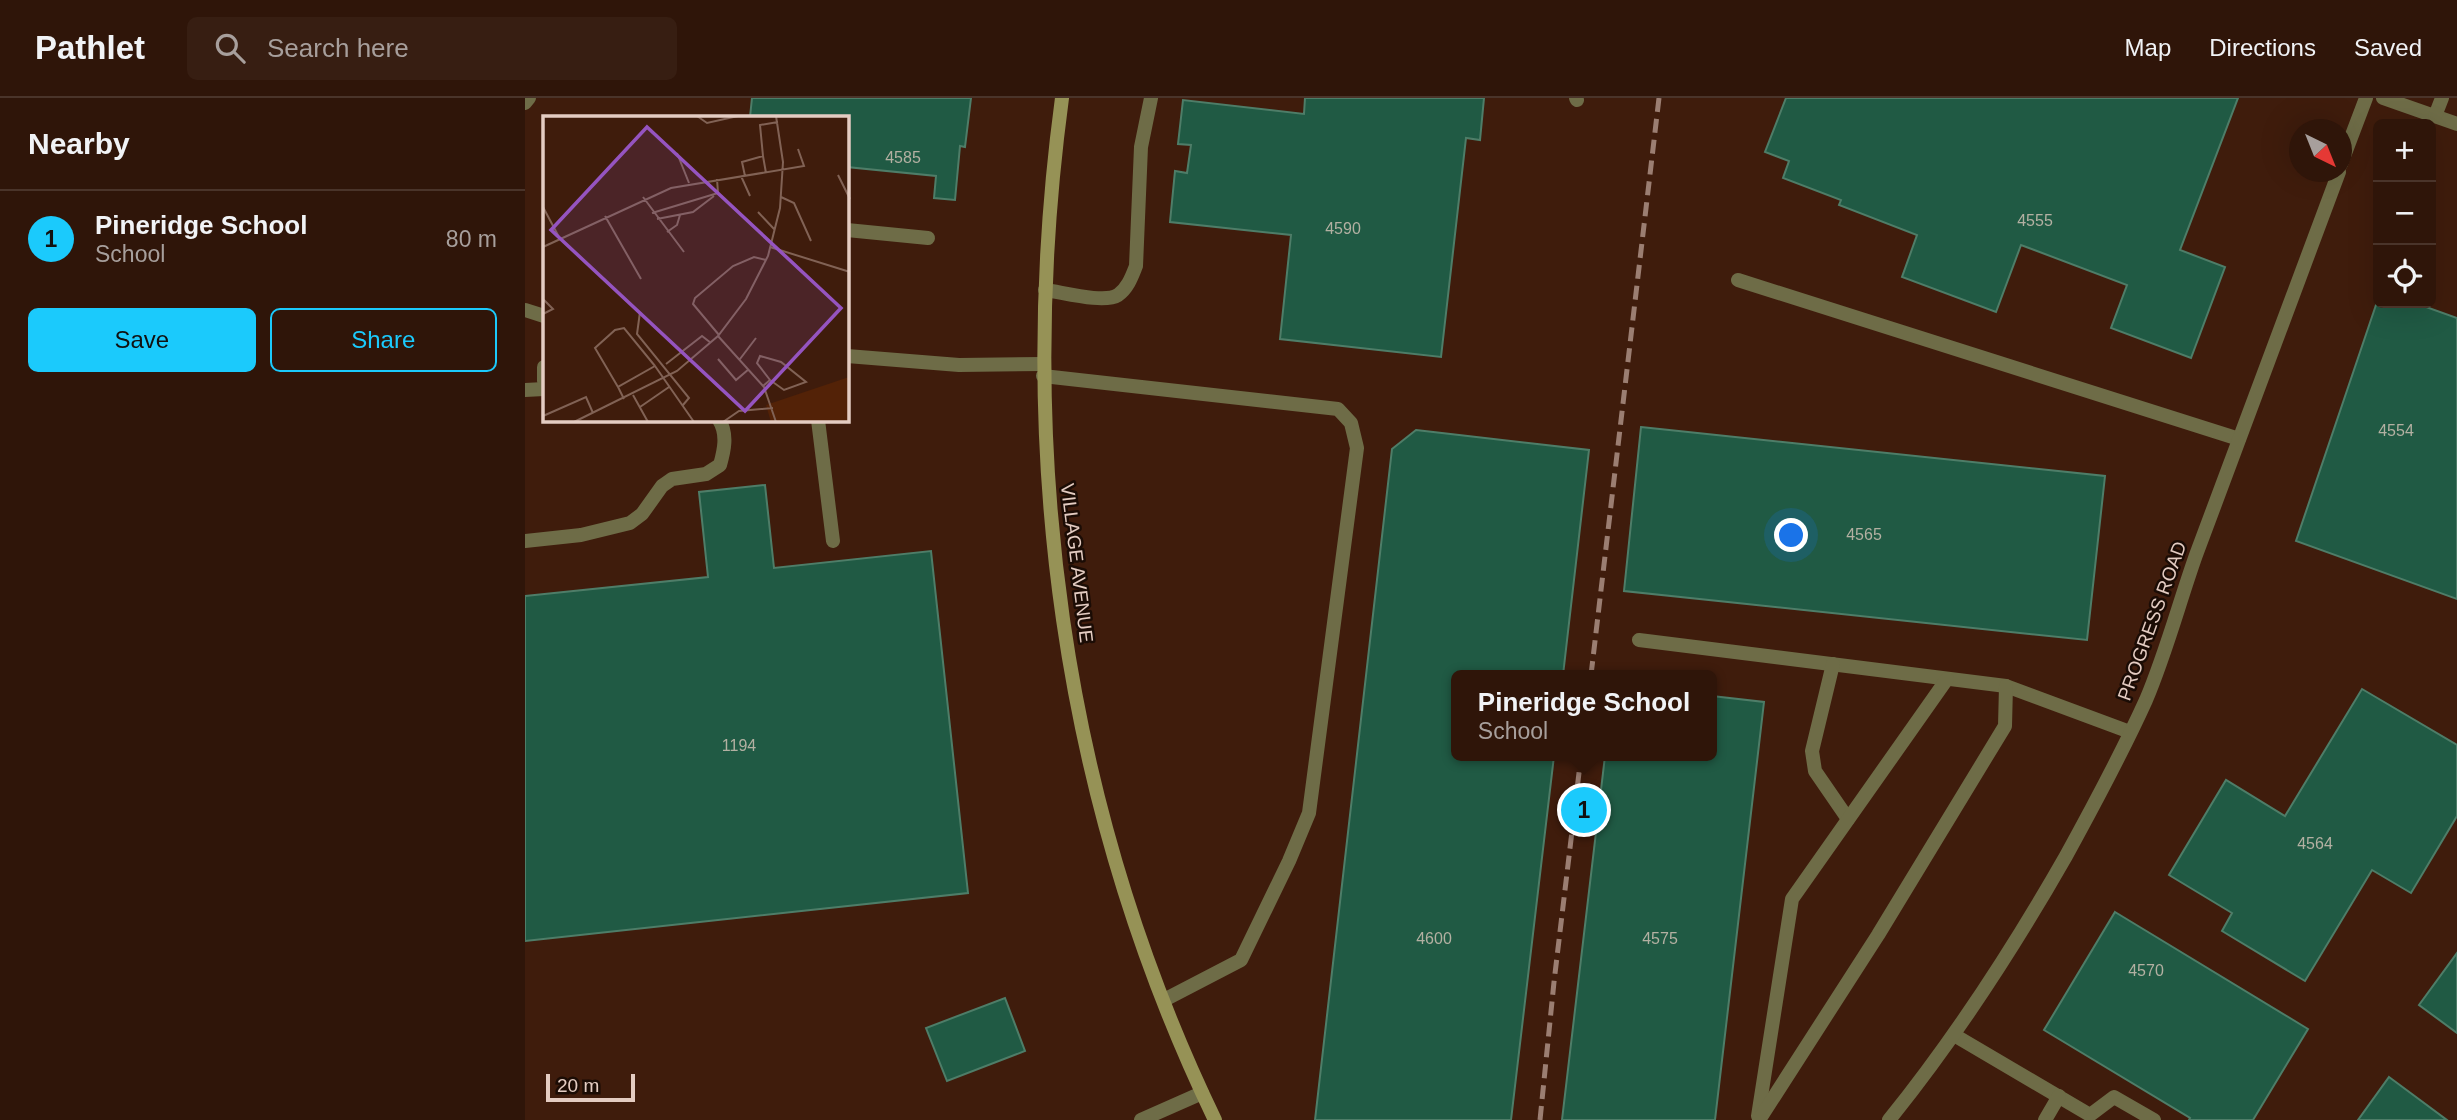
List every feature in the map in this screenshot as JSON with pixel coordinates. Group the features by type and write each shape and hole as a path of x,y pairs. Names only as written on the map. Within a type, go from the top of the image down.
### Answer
{"street":[{"path":"525,103 529,98"},
{"name":"VILLAGE AVENUE","path":"1062,98 1053,168 1043,370 1047,483 1056,582 1076,702 1105,821 1141,939 1171,1019 1215,1120"},
{"path":"1045,290 1104,299 1118,295 1130,282 1136,265 1141,147 1151,98"},
{"path":"2352,135 2366,98"},
{"path":"2383,98 2457,124"},
{"path":"2435,116 2442,98"},
{"name":"PROGRESS ROAD","path":"1889,1120 1933,1065 2032,916 2095,804 2130,732 2160,664 2190,571 2335,182"},
{"path":"849,230 928,238"},
{"path":"1738,280 2239,439"},
{"path":"525,310 543,316"},
{"path":"849,356 1043,370 1338,409 1351,423 1357,448 1309,813 1241,960 1164,1000"},
{"path":"525,390 543,389"},
{"path":"525,541 581,535 630,523 642,514 662,486 672,479 706,474 720,465 724,450 723,427 720,422"},
{"path":"818,422 833,541"},
{"path":"1639,640 2006,686 2130,732"},
{"path":"1833,664 1812,751 1815,771 1848,819"},
{"path":"1758,1120 1792,899 1947,679"},
{"path":"1758,1120 1878,935 2005,726 2006,686"},
{"path":"1954,1035 2090,1115 2114,1097 2154,1120"},
{"path":"1141,1120 1202,1093"},
{"path":"2045,1120 2059,1097"}],"building":[{"path":"752,98 971,98 965,147 960,146 955,200 934,198 936,176 849,167 849,116 750,116"},
{"path":"1305,98 1484,98 1480,140 1466,138 1441,357 1280,339 1291,235 1170,222 1175,171 1187,173 1191,145 1178,144 1183,100 1304,114"},
{"path":"1786,98 2238,98 2180,250 2225,267 2191,358 2111,328 2127,285 2021,245 1996,312 1902,277 1917,235 1839,205 1841,200 1783,178 1789,161 1765,152"},
{"path":"2375,308 2429,308 2457,318 2457,599 2296,541"},
{"path":"1641,427 2105,476 2087,640 1624,591"},
{"path":"1416,430 1589,450 1564,670 1451,670 1451,761 1553,761 1511,1120 1315,1120 1392,449"},
{"path":"765,485 774,568 931,551 968,893 525,941 525,596 708,577 699,492"},
{"path":"2362,689 2457,745 2457,816 2411,893 2372,870 2305,981 2222,931 2232,913 2169,875 2226,780 2285,816"},
{"path":"1717,697 1764,702 1715,1120 1562,1120 1604,761 1717,761"},
{"path":"2115,912 2308,1029 2253,1120 2189,1120 2190,1118 2044,1030"},
{"path":"2457,953 2457,1033 2419,1005"},
{"path":"1005,998 1025,1051 947,1081 926,1028"},
{"path":"2389,1077 2447,1120 2358,1120"}],"railway":[{"path":"1592,670 1659,98"},
{"path":"1540,1120 1580,761"}],"place":[{"name":"Pineridge School","path":"1584,810"}]}
